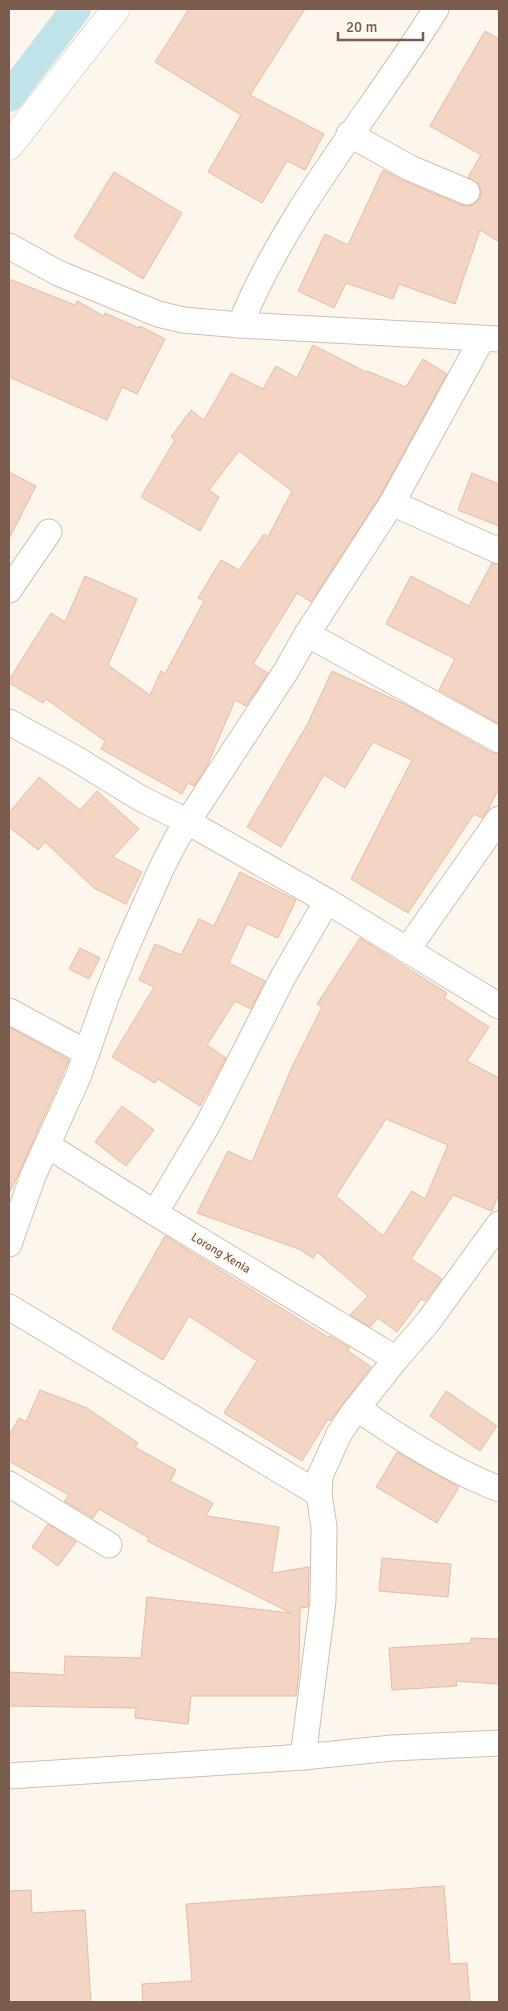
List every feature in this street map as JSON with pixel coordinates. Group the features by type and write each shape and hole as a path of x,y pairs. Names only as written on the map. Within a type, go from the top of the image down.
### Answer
{"main road":[{"path":"9,146 116,9"}],"street":[{"path":"240,325 256,286 310,192 349,134 403,62 436,9"},
{"path":"349,134 410,168 467,192"},
{"path":"9,246 58,274 158,314 183,320 490,339 392,503 307,634 286,672 186,821 162,867 127,946 78,1077 24,1199 9,1244"},
{"path":"392,503 499,551"},
{"path":"9,590 49,532"},
{"path":"307,634 499,740"},
{"path":"9,722 73,757 140,798 186,821 327,901 499,1006"},
{"path":"407,950 499,820"},
{"path":"155,1213 207,1126 283,977 327,901"},
{"path":"9,1011 87,1053"},
{"name":"Lorong Xenia","path":"47,1145 155,1213 396,1359"},
{"path":"303,1757 323,1601 324,1527 319,1494 320,1476 339,1434 357,1408 428,1322 499,1224"},
{"path":"9,1306 319,1494"},
{"path":"357,1408 416,1449 473,1479 499,1489"},
{"path":"9,1484 109,1545"},
{"path":"9,1776 303,1757 392,1748 499,1743"}],"building":[{"path":"189,9 305,9 250,95 324,134 305,170 287,161 262,203 208,172 241,115 155,62"},
{"path":"485,31 499,39 499,242 480,230 455,304 399,284 393,299 346,283 334,308 298,291 325,234 348,245 383,170 461,205 469,206 475,204 480,198 479,184 468,177 481,155 430,126"},
{"path":"114,172 182,213 143,279 74,237"},
{"path":"9,279 75,305 77,301 104,316 105,313 139,328 140,326 165,339 137,394 122,387 107,420 9,377"},
{"path":"313,345 366,372 406,387 423,359 447,374 380,496 311,602 297,593 253,664 268,673 246,706 235,700 207,766 194,786 188,783 182,794 101,749 105,741 46,699 43,703 9,683 9,680 51,613 65,622 85,576 137,599 108,665 150,695 161,671 165,674 204,601 198,598 221,560 239,570 264,534 268,537 292,491 239,451 209,490 219,497 200,531 141,497 175,440 171,437 191,410 204,420 231,373 263,389 276,366 297,378"},
{"path":"9,472 36,486 9,539"},
{"path":"472,473 499,484 499,526 458,510"},
{"path":"492,563 499,565 499,724 439,690 455,659 386,624 411,576 469,606"},
{"path":"332,671 408,706 492,753 499,754 499,788 488,810 482,818 474,814 408,913 351,879 412,760 373,742 345,788 324,775 281,847 247,827 308,723"},
{"path":"39,777 80,810 97,791 139,829 113,857 142,872 126,904 94,888 45,842 38,850 9,827 9,813"},
{"path":"240,872 296,900 278,938 247,924 229,963 265,981 251,1009 235,1001 207,1045 226,1058 200,1106 158,1079 155,1083 112,1057 154,987 139,980 155,944 181,955 199,919 214,926"},
{"path":"360,938 447,993 444,998 489,1027 467,1061 499,1078 499,1194 492,1211 453,1195 411,1259 442,1279 425,1301 421,1299 397,1332 378,1318 370,1327 350,1315 368,1296 317,1252 313,1258 299,1249 197,1213 228,1151 252,1162 292,1067 322,1007 317,1004","holes":["386,1119 448,1145 425,1199 412,1191 383,1236 336,1196"]},
{"path":"80,948 100,958 89,979 69,969"},
{"path":"9,1027 69,1060 9,1193"},
{"path":"122,1106 154,1130 126,1166 95,1142"},
{"path":"165,1236 328,1337 330,1336 350,1348 347,1350 371,1367 330,1421 328,1419 302,1461 224,1413 257,1361 189,1316 163,1360 112,1329"},
{"path":"40,1390 87,1408 138,1443 135,1447 176,1470 170,1481 213,1503 206,1516 279,1527 272,1573 309,1567 308,1607 300,1608 299,1672 296,1696 191,1696 188,1724 135,1718 136,1708 9,1706 9,1672 64,1675 65,1656 141,1658 147,1597 291,1613 147,1541 149,1538 99,1509 93,1518 64,1501 69,1495 9,1461 9,1435 19,1418 26,1422"},
{"path":"446,1391 497,1426 480,1451 430,1416"},
{"path":"397,1452 459,1487 437,1523 376,1487"},
{"path":"48,1524 76,1542 58,1566 32,1547"},
{"path":"382,1558 451,1564 448,1597 379,1591"},
{"path":"471,1638 499,1639 499,1684 456,1681 457,1686 392,1690 389,1648 471,1643"},
{"path":"444,1886 450,1964 467,1963 470,2002 143,2002 142,1984 192,1981 186,1904"},
{"path":"31,1890 32,1913 85,1910 91,2002 9,2002 9,1891"}],"waterway":[{"path":"9,97 76,9"}]}
